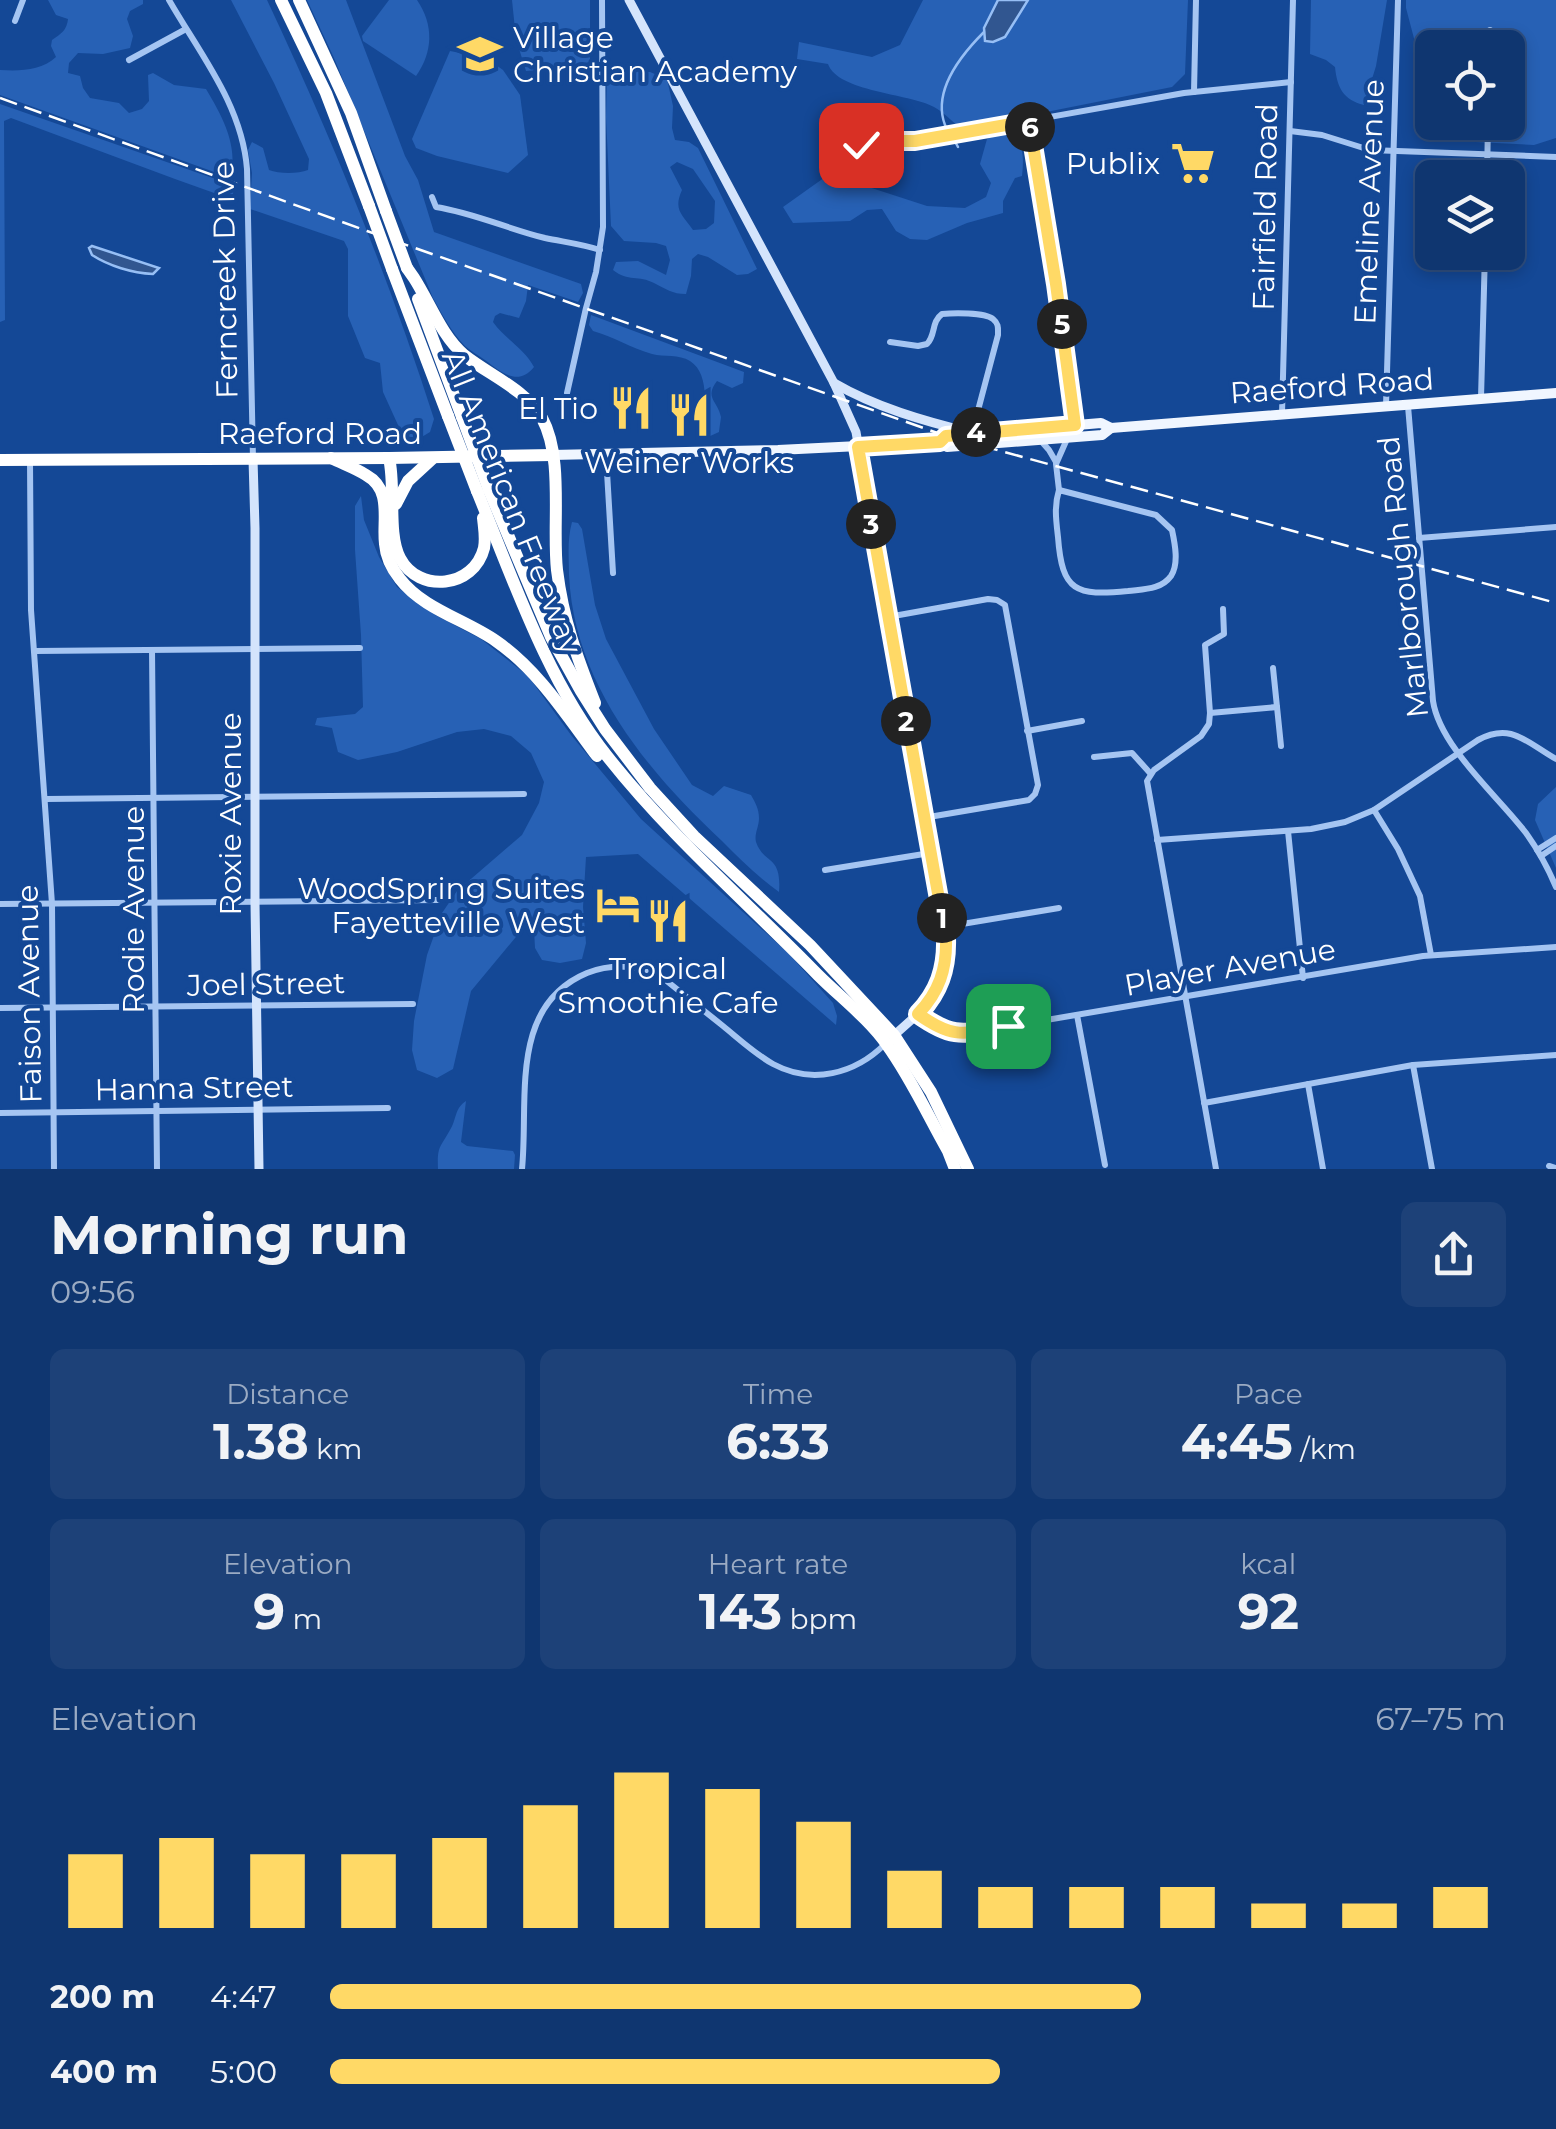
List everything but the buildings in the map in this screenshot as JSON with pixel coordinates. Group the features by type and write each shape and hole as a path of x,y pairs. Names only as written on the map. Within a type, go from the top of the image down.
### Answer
{"highway":[{"name":"All American Freeway","path":"280,0 326,94 369,206 406,273"},
{"name":"All American Freeway","path":"299,0 351,113 455,416 534,629 554,672 607,756 637,794 708,868 890,1039"},
{"path":"406,273 453,344 527,400 542,418 552,455 555,550 564,611 576,659 604,729"},
{"name":"Raeford Road","path":"0,460 552,455"},
{"path":"434,457 408,481 390,506 385,543 391,566 416,595 499,643 526,666 628,794 664,832 708,868"},
{"path":"331,458 374,481 390,506"},
{"path":"389,458 386,472 398,555 406,566 433,582 456,580 472,568 483,552 483,490"},
{"name":"All American Freeway","path":"483,490 551,637 604,729 682,823 828,963 890,1039"},
{"path":"890,1039 955,1169"},
{"path":"890,1039 931,1092 968,1169"}],"main road":[{"path":"629,0 834,383 856,432 946,950 943,974 930,1002 890,1039"},
{"path":"834,383 855,395 972,433"},
{"name":"Raeford Road","path":"552,455 940,442 946,436 972,433 1101,424 1111,428 1556,393"},
{"name":"Raeford Road","path":"940,442 946,447 1040,441 1102,435 1111,428"},
{"name":"Roxie Avenue","path":"253,459 259,1169"}],"street":[{"path":"15,21 22,0"},
{"name":"Ferncreek Drive","path":"169,0 228,99 244,140 253,459"},
{"path":"567,393 600,250 604,171 602,0"},
{"path":"1194,92 1196,0"},
{"name":"Fairfield Road","path":"1282,414 1293,0"},
{"name":"Emeline Avenue","path":"1386,406 1398,0"},
{"path":"128,60 186,29"},
{"path":"836,162 869,142 915,141 1194,92 1291,82"},
{"path":"1029,121 1075,425"},
{"path":"1290,131 1322,135 1370,150 1556,157"},
{"path":"1488,140 1488,160"},
{"path":"432,197 436,207 600,250"},
{"path":"1481,399 1485,270"},
{"path":"890,342 927,344 935,320 942,314 994,320 998,335 972,433"},
{"name":"Marlborough Road","path":"1408,405 1434,710 1459,754 1539,853 1556,887"},
{"path":"1056,464 1067,438"},
{"path":"1040,441 1050,450 1056,464 1059,558 1068,580 1095,594 1152,588 1170,578 1176,562 1172,530 1156,515 1059,490"},
{"path":"606,453 613,574"},
{"name":"Faison Avenue","path":"30,460 32,610 52,904 54,1169"},
{"path":"1419,538 1556,527"},
{"path":"888,618 988,599 1002,602 1007,609 1038,786 1029,800 923,818"},
{"path":"1216,1169 1147,786 1150,774 1201,736 1209,724 1205,645 1224,634 1223,610"},
{"path":"35,651 360,648"},
{"name":"Rodie Avenue","path":"152,650 156,1169"},
{"path":"1273,668 1280,746"},
{"path":"1210,713 1276,707"},
{"path":"1027,731 1082,721"},
{"path":"1157,840 1288,831 1345,822 1374,810 1490,734 1503,731 1556,759"},
{"path":"1094,757 1132,753 1150,774"},
{"path":"46,799 524,794"},
{"path":"1374,810 1420,896 1431,956"},
{"path":"1288,831 1303,978"},
{"path":"1539,853 1556,838"},
{"path":"1539,853 1556,846"},
{"path":"825,870 930,854"},
{"path":"0,904 438,900"},
{"path":"944,927 1059,908"},
{"name":"Player Avenue","path":"918,1014 941,1030 964,1034 1431,956 1556,946"},
{"path":"522,1169 526,1066 534,1028 565,986 597,970 634,967 663,978 783,1069 820,1075 842,1072 870,1058 890,1039"},
{"name":"Joel Street","path":"0,1008 413,1004"},
{"path":"1078,1015 1104,1165"},
{"path":"1204,1103 1413,1066 1556,1054"},
{"path":"1413,1066 1432,1169"},
{"path":"1308,1084 1323,1169"},
{"name":"Hanna Street","path":"0,1112 388,1108"}],"shaded area":[{"path":"48,0 143,0 127,19 133,36 130,48 103,54 78,53 69,63 68,73 80,76 90,98 119,103 129,113 142,109 149,101 148,75 153,73 174,85 206,89 229,138 232,170 217,173 0,95 0,70 37,68 56,57 52,40 63,31 68,19 56,15"},
{"path":"231,0 267,0 314,103 378,259 434,419 430,432 420,438 403,436 383,392 380,363 365,358 348,316 348,249 344,241 250,209 252,173 248,150 252,142 263,148 269,170 308,170 309,159"},
{"path":"307,0 346,0 405,156 418,180 434,232 581,284 583,293 578,302 528,285 519,318 500,313 495,316 493,322 534,367 528,373 516,377 497,369 465,346 444,317"},
{"path":"389,0 417,0 423,9 429,29 428,48 416,76 363,41 362,36"},
{"path":"512,0 590,0 590,66 526,71 516,39"},
{"path":"923,0 998,0 985,28 1025,6 1028,0 1188,0 1185,74 1172,87 959,127 934,107 845,81 828,64 797,59 799,42 872,57 900,45"},
{"path":"998,0 1028,0 1005,37 985,41 984,28"},
{"path":"1311,0 1387,0 1376,66 1364,105 1342,92 1335,67 1310,54"},
{"path":"1406,0 1556,0 1556,138 1534,145 1435,140 1525,140 1525,30 1415,30 1415,42"},
{"path":"450,51 486,58 503,70 520,95 528,155 508,173 416,148 412,139"},
{"path":"622,70 650,72 667,79 675,140 698,148 757,269 737,275 698,254 692,259 686,294 613,270 616,262 638,261 666,275 670,260 666,246 624,241 611,226 607,74","holes":["677,162 693,169 715,201 714,223 706,229 693,230 682,216 678,202 682,190 670,167"]},
{"path":"0,104 227,183 234,190 232,196 217,194 11,118 4,121 5,320 0,322"},
{"path":"1001,133 1019,142 1023,162 1022,176 1015,178 1003,201 1003,213 927,240 910,239 896,231 882,209 867,210 850,221 793,223 783,207 835,170 847,180 927,206 965,208 986,197 991,183 980,164 987,139"},
{"path":"92,246 159,268 153,274 121,268 92,255"},
{"path":"591,315 744,372 743,383 732,388 717,381 713,387 712,396 721,417 719,432 704,436 704,385 697,367 681,357 652,354 593,331 589,325"},
{"path":"361,496 364,520 397,587 437,616 481,639 528,676 641,819 789,954 833,1003 836,1025 638,854 586,857 586,943 582,959 560,963 542,960 535,948 534,929 525,926 471,991 453,1069 437,1078 417,1070 412,1050 414,1021 427,955 442,913 457,891 522,835 539,803 544,782 531,753 511,736 484,729 457,732 358,760 338,752 332,728 315,725 317,718 355,714 363,707 355,550 355,506"},
{"path":"572,522 582,529 595,605 606,639 654,729 692,785 713,796 724,786 751,795 759,815 756,842 778,871 779,892 694,814 619,722 584,652 574,615 569,575"},
{"path":"1556,787 1556,868 1535,820 1538,804"},
{"path":"466,1101 461,1142 513,1151 514,1169 438,1169 440,1148 459,1107"}],"waterway":[{"path":"958,147 945,125 943,99 951,74 984,32"}],"railway":[{"path":"0,98 946,436 1556,603"}],"place":[{"name":"Village Christian Academy","path":"480,54"},
{"name":"Publix","path":"1193,163"},
{"name":"El Tio","path":"631,408"},
{"name":"Weiner Works","path":"689,415"},
{"name":"WoodSpring Suites Fayetteville West","path":"618,905"},
{"name":"Tropical Smoothie Cafe","path":"668,921"}],"route":[{"path":"861,145 915,141 1029,121 1075,425 946,436 940,442 858,447 946,938 943,974 930,1002 918,1014 941,1030 954,1033 1008,1026"}]}
